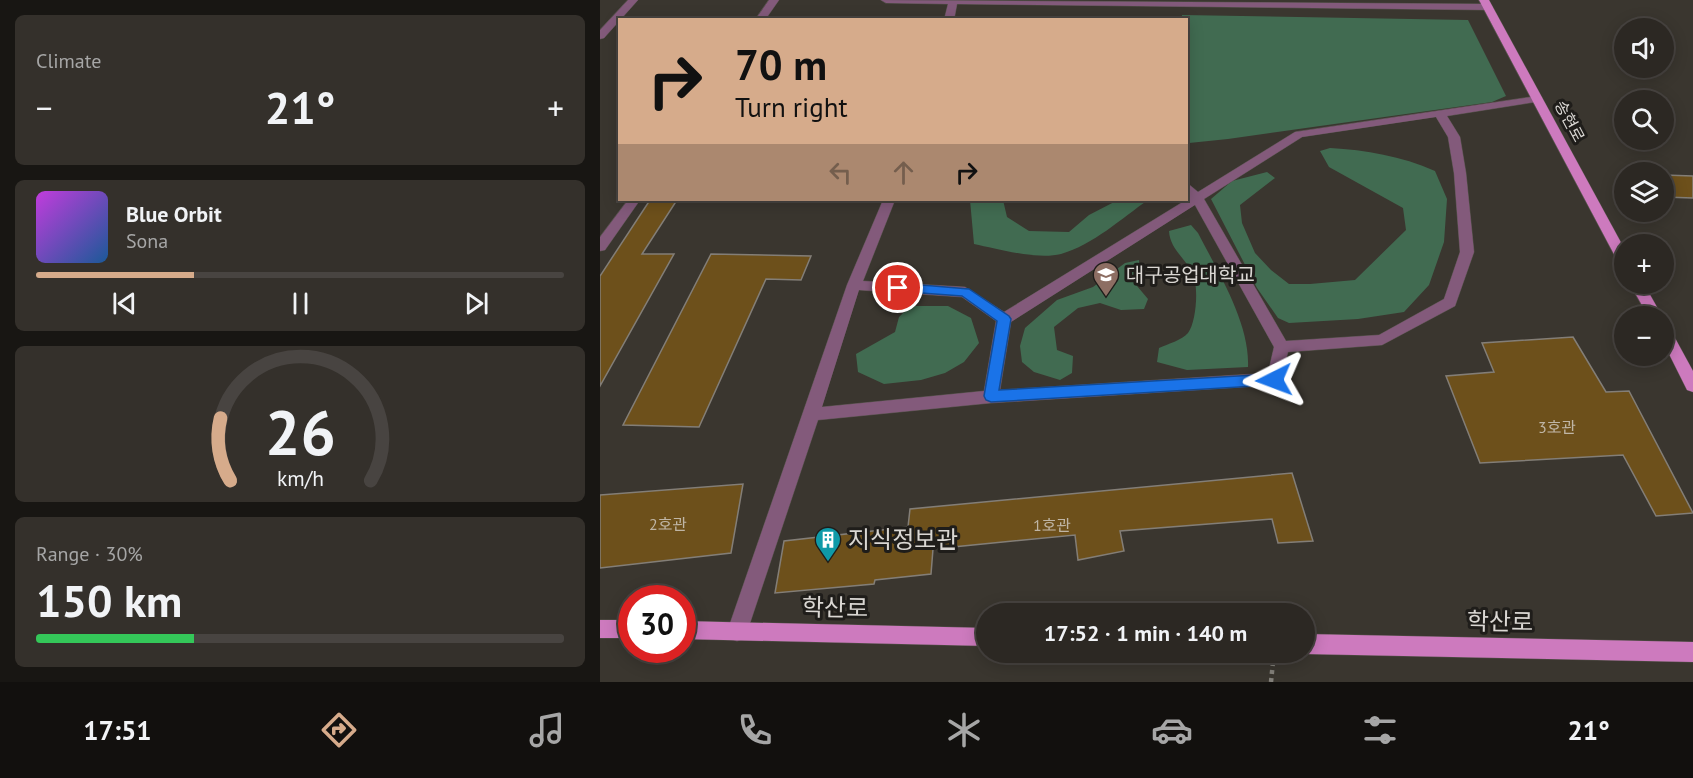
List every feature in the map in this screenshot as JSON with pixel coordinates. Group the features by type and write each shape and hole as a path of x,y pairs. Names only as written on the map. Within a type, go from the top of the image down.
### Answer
{"main road":[{"name":"송현로","path":"1486,4 1614,241"},
{"path":"1674,351 1693,386"},
{"path":"600,629 618,629"},
{"name":"학산로","path":"696,631 976,637"},
{"name":"학산로","path":"1315,644 1693,652"}],"street":[{"path":"600,36 633,0"},
{"path":"761,18 774,0"},
{"path":"886,0 1486,4"},
{"path":"949,18 953,1"},
{"path":"991,396 1004,319 1299,134 1538,99"},
{"path":"1282,347 1382,340 1450,302 1467,252 1460,173 1454,137 1440,114"},
{"path":"812,414 991,396 1274,380 1282,347 1197,198 1188,188"},
{"path":"600,247 632,201"},
{"path":"736,632 854,285 889,201"},
{"path":"854,285 964,292 1004,319"}],"path":[{"path":"1271,682 1273,663"}],"green space":[{"path":"1182,15 1468,20 1506,96 1492,102 1189,143 1188,18 1182,18"},
{"path":"1330,148 1383,155 1409,161 1435,171 1447,199 1444,242 1429,285 1404,312 1358,319 1289,323 1278,318 1257,288 1211,199 1232,181 1267,172 1275,178 1240,205 1242,223 1255,253 1289,284 1355,280 1406,230 1403,208 1329,167 1320,151"},
{"path":"970,201 1003,201 1007,217 1029,231 1069,232 1089,215 1116,201 1147,201 1107,230 1073,250 1061,254 1041,256 974,244"},
{"path":"1191,225 1215,264 1231,298 1244,333 1248,367 1187,370 1157,362 1159,348 1179,340 1188,333 1195,314 1195,281 1190,269 1172,244 1169,231"},
{"path":"1139,260 1140,273 1137,286 1148,299 1144,309 1121,310 1100,303 1078,308 1054,327 1057,350 1073,356 1072,373 1060,380 1034,372 1022,362 1020,346 1025,328 1057,300 1093,287 1125,263"},
{"path":"910,306 948,306 971,318 979,343 964,362 945,373 921,380 884,384 858,372 856,354 895,332 899,317"}],"building":[{"path":"1674,175 1693,176 1693,198 1674,197"},
{"path":"649,201 676,201 642,254 674,254 600,386 600,276"},
{"path":"711,254 811,256 801,280 766,279 699,427 623,425"},
{"path":"1573,337 1606,392 1629,391 1693,513 1656,516 1623,455 1480,463 1446,376 1494,372 1482,343"},
{"path":"1292,473 1313,541 1278,543 1272,519 1120,531 1124,551 1078,560 1075,535 933,549 931,574 875,580 874,584 775,593 784,541 908,527 910,509"},
{"path":"743,484 731,553 600,568 600,495"}],"place":[{"name":"대구공업대학교","path":"1106,298"},
{"name":"지식정보관","path":"828,563"}],"route":[{"path":"898,288 964,292 1004,319 991,396 1274,380"}]}
